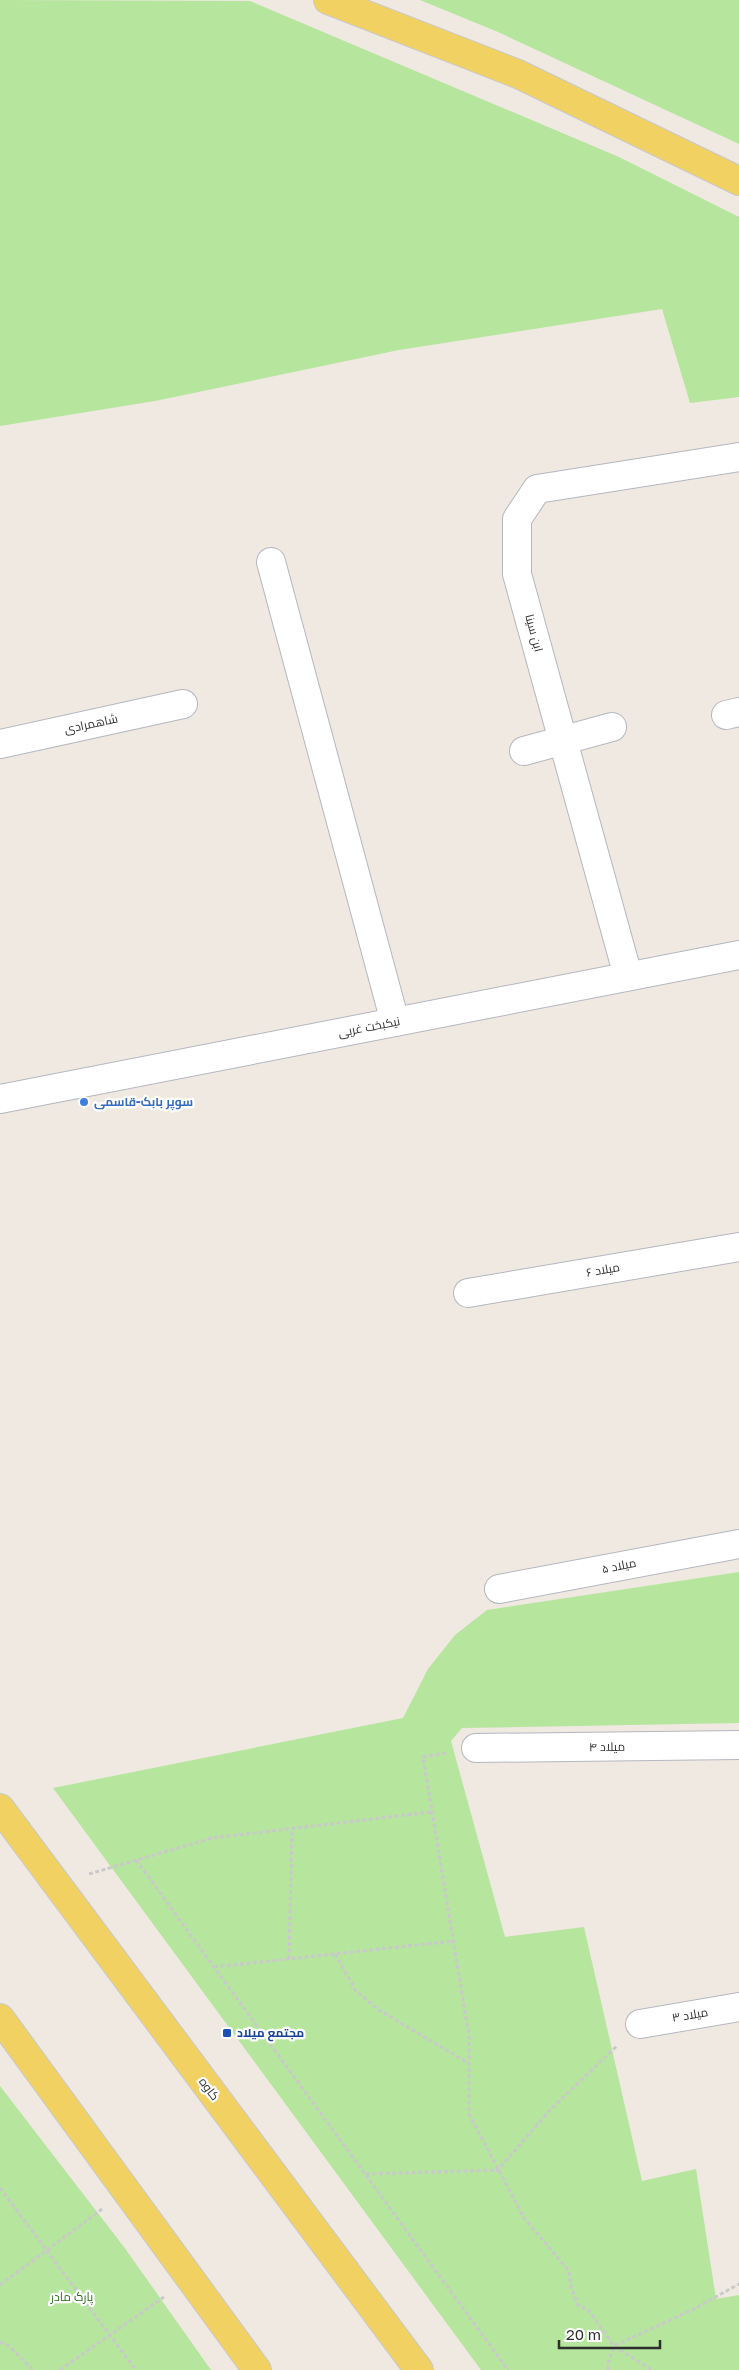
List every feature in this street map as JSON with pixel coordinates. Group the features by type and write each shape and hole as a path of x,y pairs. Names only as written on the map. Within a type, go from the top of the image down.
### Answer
{"main road":[{"path":"328,0 518,74 739,181"},
{"name":"کاوه","path":"0,1808 419,2370"},
{"path":"0,2018 257,2370"}],"street":[{"name":"ابن سینا","path":"628,976 517,574 517,519 537,489 739,457"},
{"path":"271,562 395,1022"},
{"name":"شاهمرادی","path":"0,744 183,704"},
{"path":"524,751 612,727"},
{"name":"نیکبخت غربی","path":"0,1099 739,955"},
{"name":"میلاد ۶","path":"468,1293 739,1247"},
{"name":"میلاد ۵","path":"499,1589 739,1544"},
{"name":"میلاد ۴","path":"476,1748 739,1745"},
{"name":"میلاد ۳","path":"640,2024 739,2007"}],"path":[{"path":"476,1748 423,1757 430,1812 454,1941 468,2036 470,2114 524,2218 569,2271 571,2287 578,2305 590,2312 614,2346 652,2370"},
{"path":"55,1883 212,1838 430,1812"},
{"path":"290,1959 292,1829"},
{"path":"136,1860 508,2370"},
{"path":"214,1967 454,1941"},
{"path":"335,1954 356,1991 379,2010 469,2063"},
{"path":"365,2174 498,2170 550,2110 640,2024"},
{"path":"0,2188 136,2370"},
{"path":"0,2285 126,2190"},
{"path":"60,2370 190,2278"},
{"path":"608,2370 608,2363 614,2346 692,2310 739,2284"},
{"path":"0,2342 9,2346 33,2370"}],"green space":[{"path":"0,0 250,1 619,157 739,217 739,397 690,403 662,309 399,350 155,401 0,426"},
{"path":"420,0 739,0 739,144 498,32"},
{"path":"739,1572 739,1723 462,1728 451,1741 505,1937 584,1927 642,2181 696,2169 716,2299 739,2295 739,2370 481,2370 53,1788 403,1718 428,1669 455,1635 487,1610"},
{"name":"پارک مادر","path":"0,2086 124,2247 211,2370 0,2370"}],"place":[{"name":"سوپر بابک-قاسمی","path":"84,1102"},
{"name":"مجتمع میلاد","path":"227,2033"}]}
